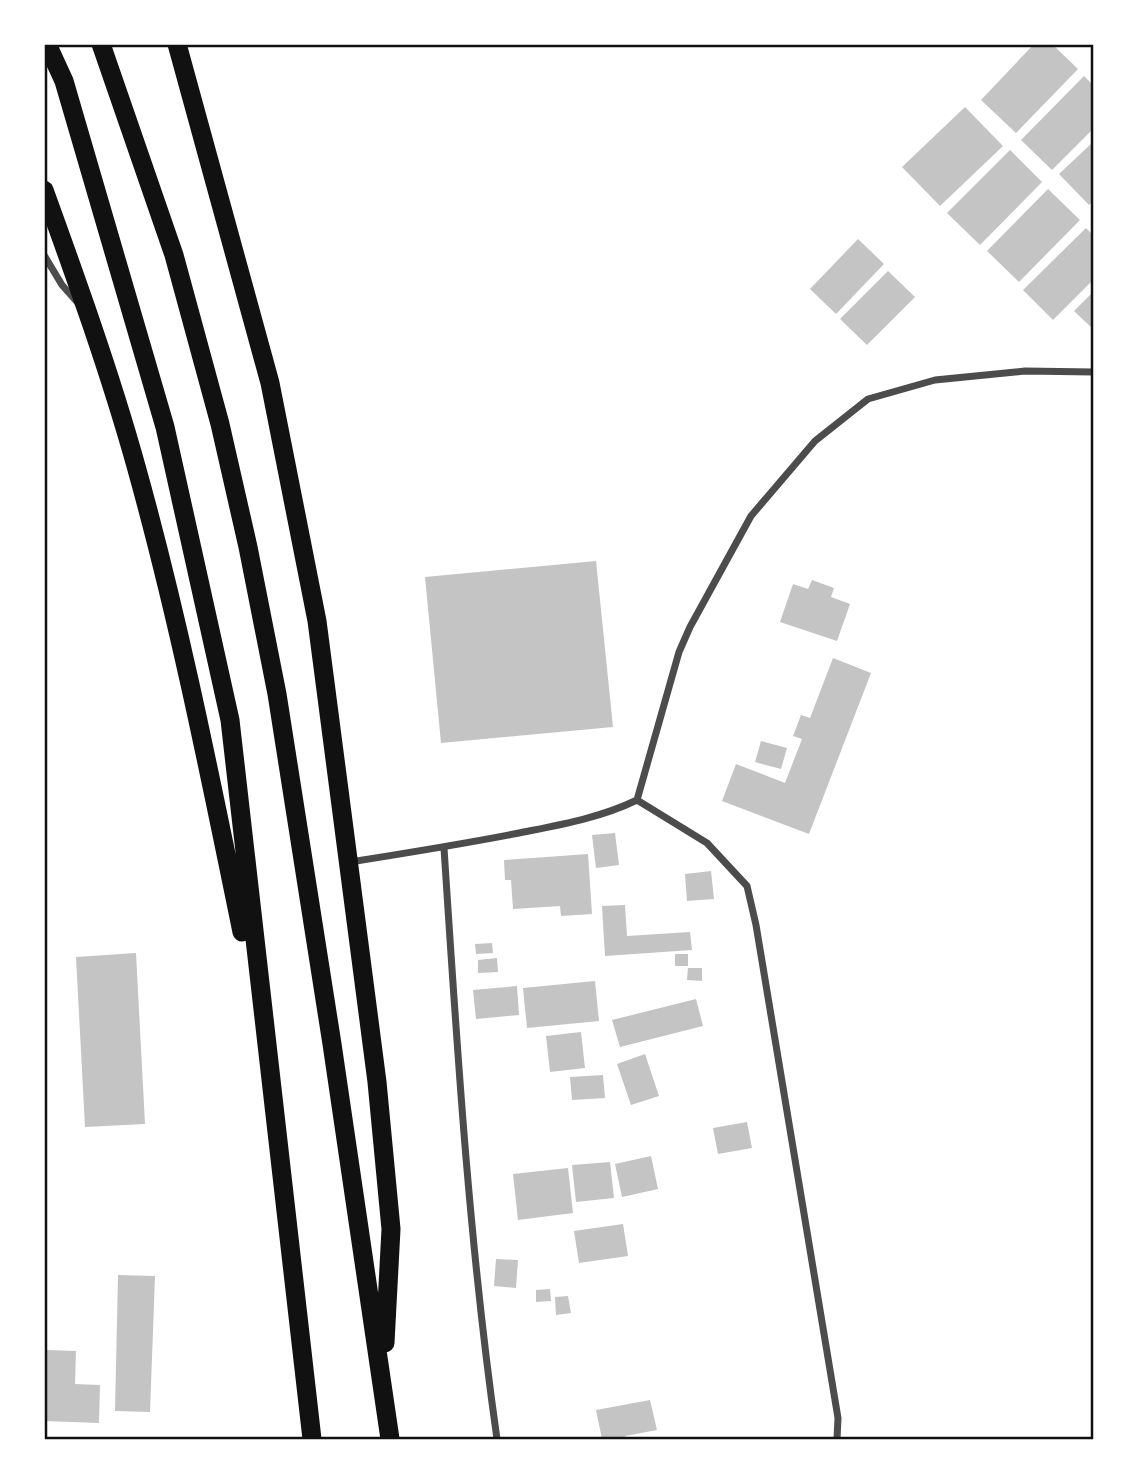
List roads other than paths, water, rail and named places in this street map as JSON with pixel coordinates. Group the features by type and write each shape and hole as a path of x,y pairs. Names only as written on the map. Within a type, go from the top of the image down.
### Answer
{"highway":[{"path":"47,44 64,81 165,426 230,720 312,1439"},
{"path":"102,44 174,255 220,424 250,560 277,694 390,1439"},
{"path":"164,44 192,99"},
{"path":"177,44 270,383 317,621 377,1082 391,1229 383,1386"},
{"path":"44,190 90,318 136,466 198,714 267,1059"}],"street":[{"path":"44,255 62,285 90,318"},
{"path":"350,862 444,848 565,824 617,810 637,800 679,652 690,627 751,516 815,441 868,399 935,380 1026,371 1093,372"},
{"path":"637,800 707,843 747,886 756,925 838,1418 837,1439"},
{"path":"444,848 464,1140 480,1321 497,1439"}]}
